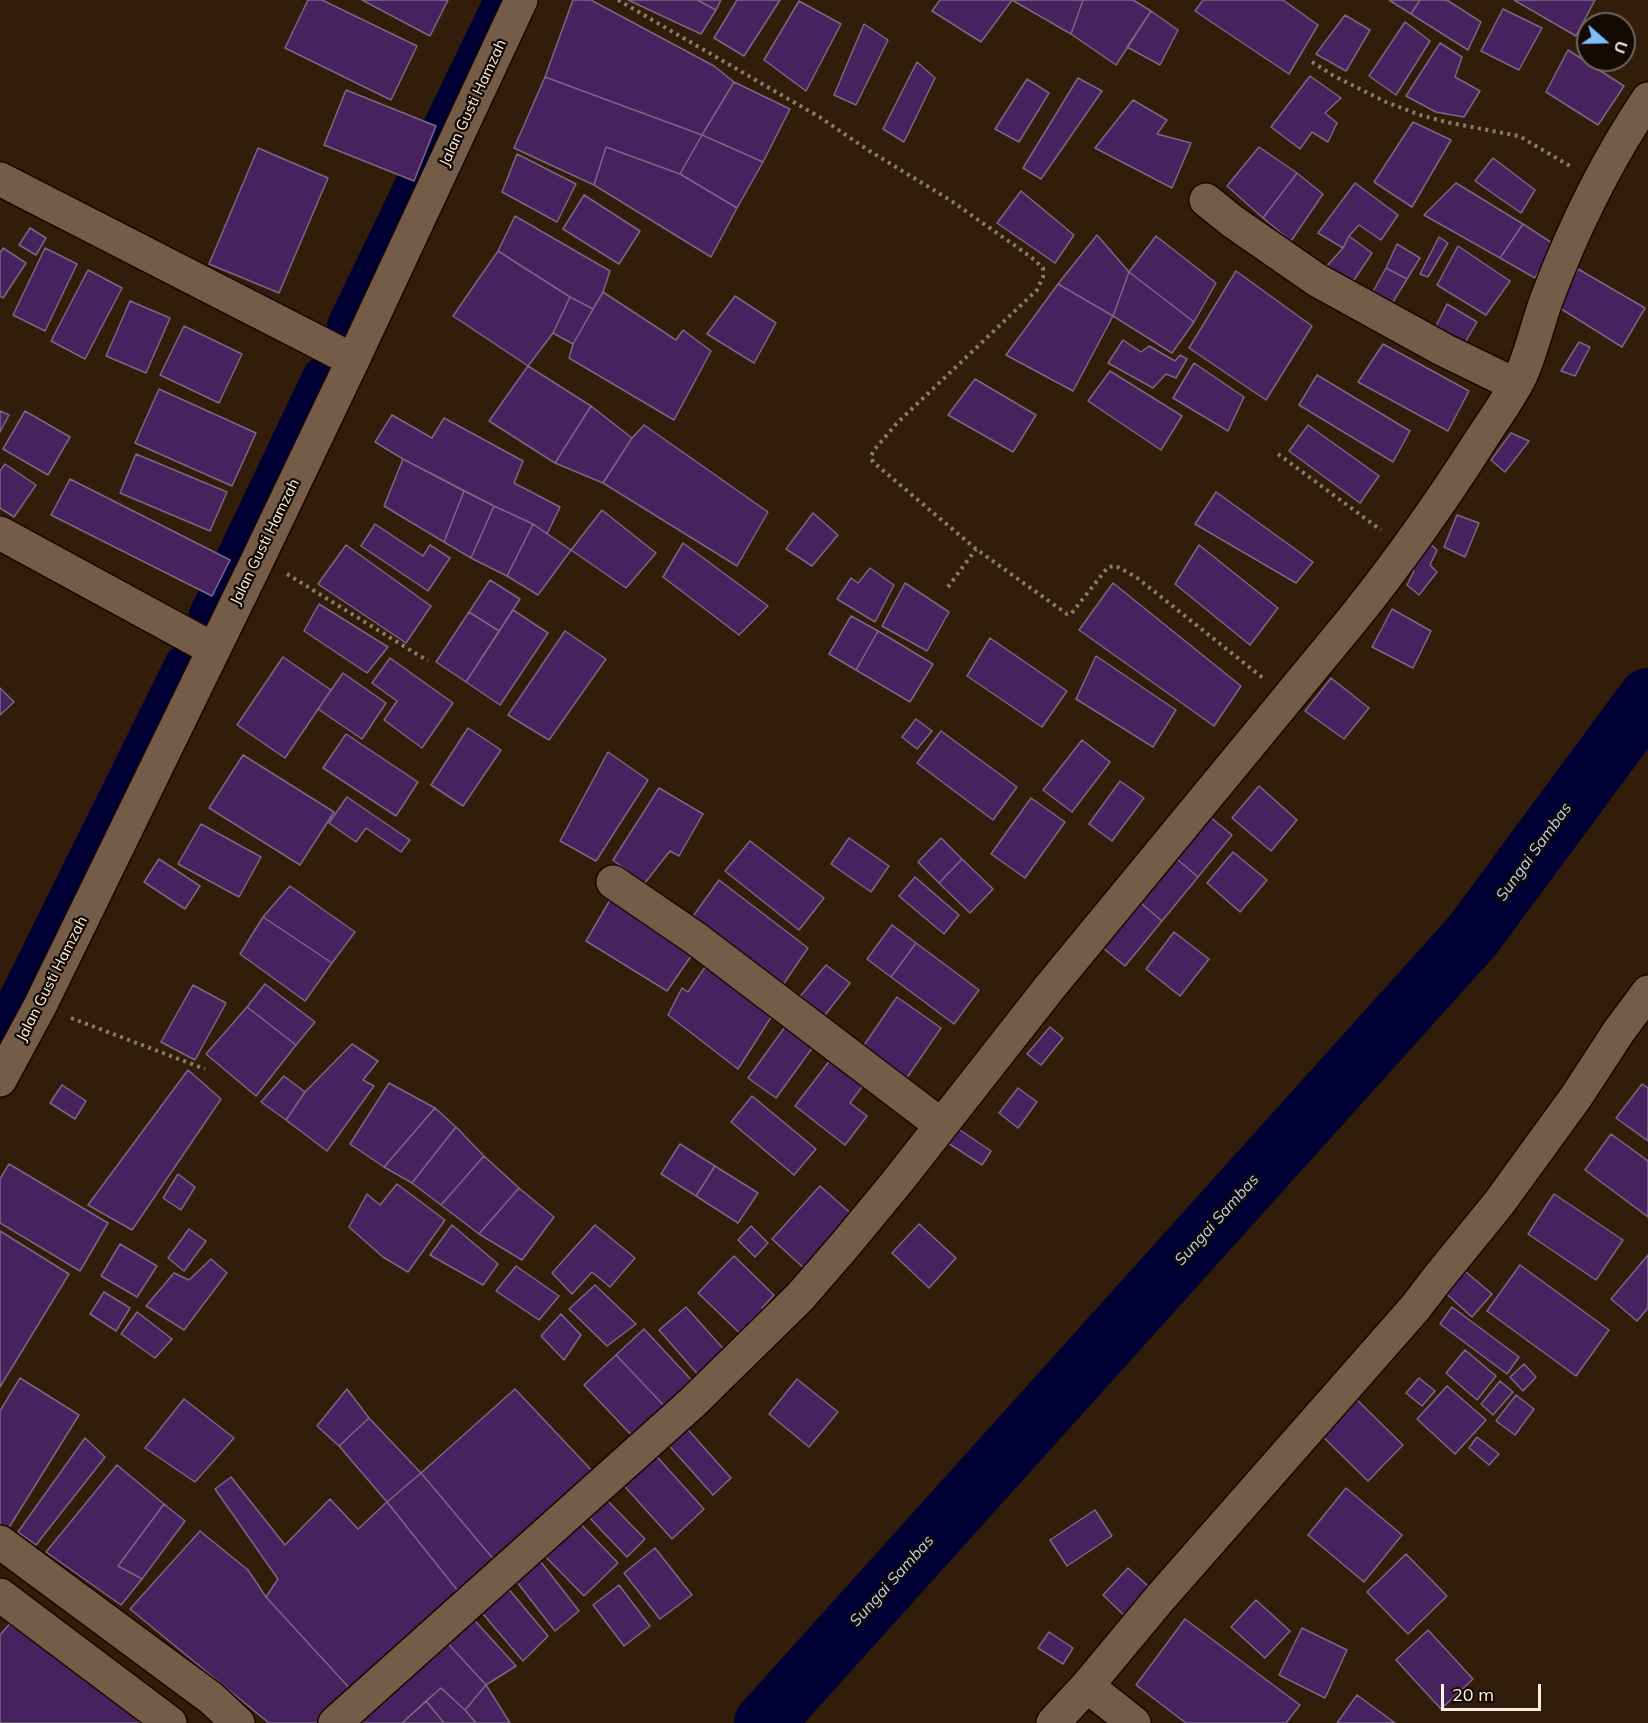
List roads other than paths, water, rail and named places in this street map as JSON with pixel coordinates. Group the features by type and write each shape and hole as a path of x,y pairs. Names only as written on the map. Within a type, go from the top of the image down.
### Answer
{"street":[{"name":"Jalan Gusti Hamzah","path":"0,1080 39,1006 259,557 521,0"},
{"path":"335,1723 692,1403 792,1305 845,1245 1050,987 1353,619 1454,483 1516,385 1530,354 1538,323 1556,276 1582,216 1622,138 1648,99"},
{"path":"0,179 353,360"},
{"path":"1206,200 1232,221 1324,284 1444,350 1516,385"},
{"path":"0,533 213,649"},
{"path":"613,882 695,938 941,1125"},
{"path":"1053,1723 1415,1308 1499,1203 1648,992"},
{"path":"0,1542 211,1698 238,1723"},
{"path":"0,1596 170,1723"},
{"path":"1087,1686 1134,1723"}],"waterway":[{"path":"344,325 501,0"},
{"path":"206,614 320,375"},
{"path":"0,1030 182,663"},
{"name":"Sungai Sambas","path":"764,1723 1473,935 1648,698"}]}
